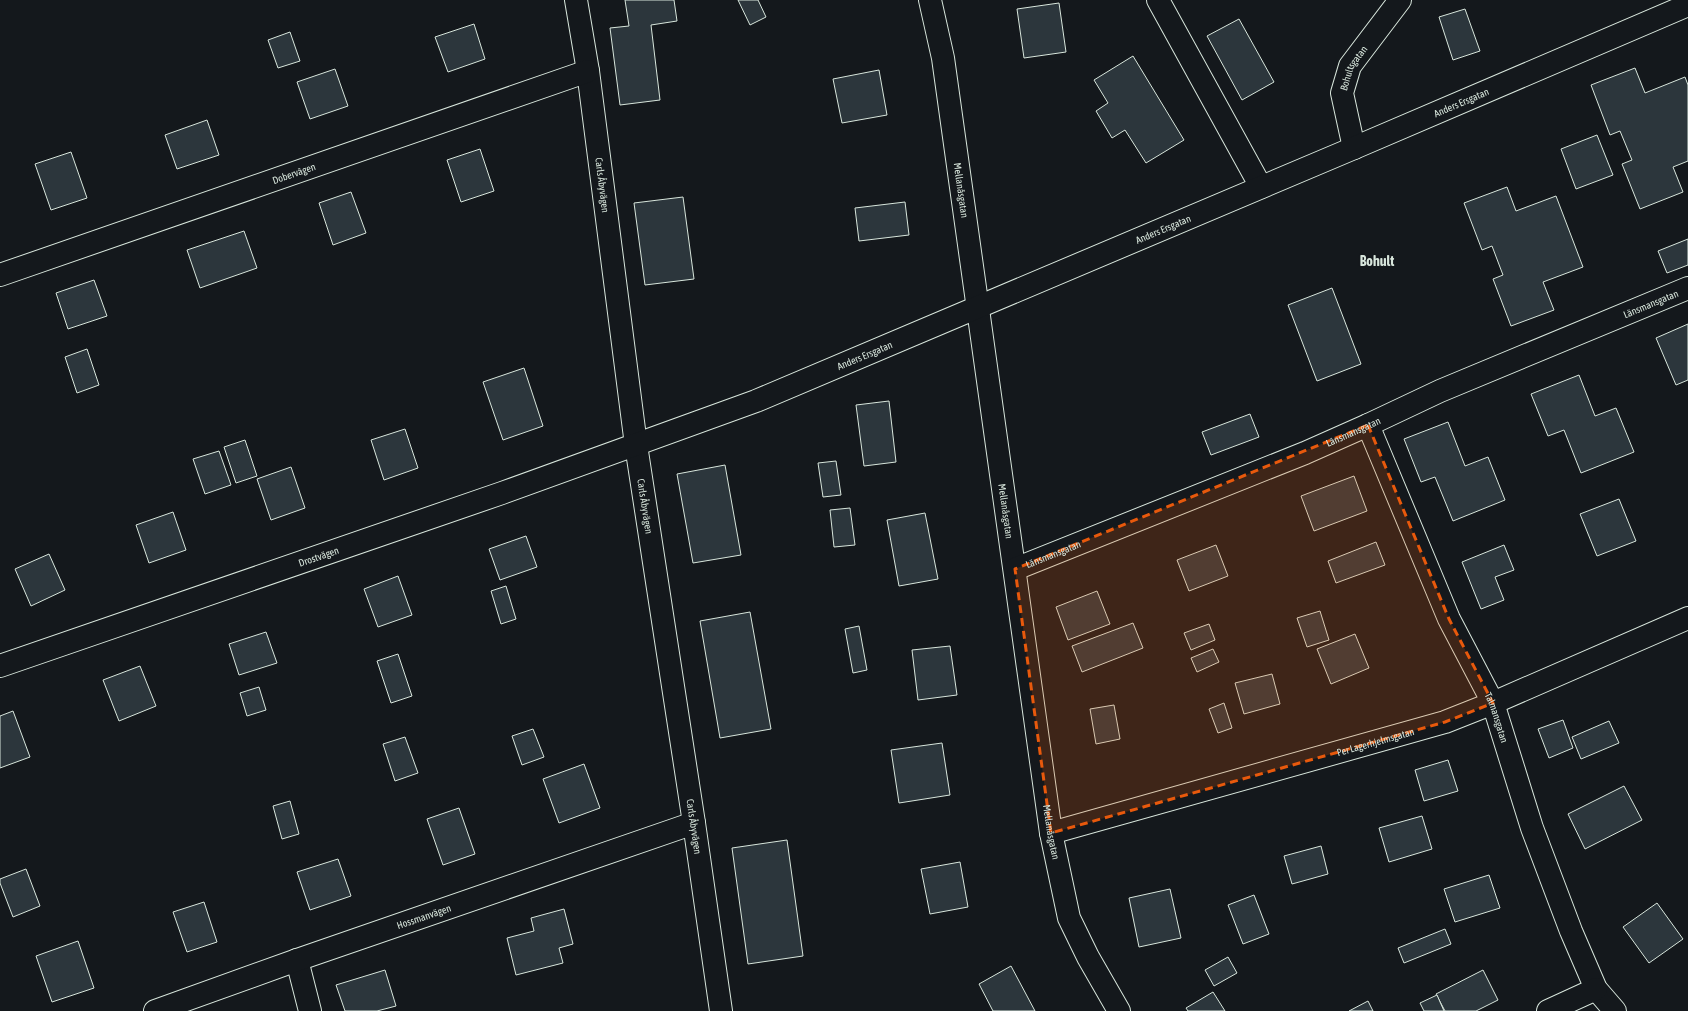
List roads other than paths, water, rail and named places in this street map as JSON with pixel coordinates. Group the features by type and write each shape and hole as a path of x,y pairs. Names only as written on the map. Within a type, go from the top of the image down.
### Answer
{"street":[{"name":"Carls Åbyvägen","path":"576,0 588,71 636,445 694,823 721,1011"},
{"name":"Mellanåsgatan","path":"930,0 943,58 1052,834 1069,918 1088,957 1119,1011"},
{"path":"1158,0 1262,187"},
{"name":"Bohultsgatan","path":"1354,148 1342,93 1350,66 1400,0"},
{"name":"Anders Ersgatan","path":"636,445 756,401 1688,5"},
{"name":"Dobervägen","path":"0,275 588,71"},
{"name":"Länsmansgatan","path":"1015,569 1305,453 1440,391 1688,288"},
{"name":"Talmansgatan","path":"1368,425 1449,619 1493,703 1532,828 1571,931 1596,989 1615,1011"},
{"name":"Drostvägen","path":"0,666 636,445"},
{"name":"Per Lagerhjelmsgatan","path":"1052,834 1445,722 1493,703 1688,618"},
{"name":"Hossmanvägen","path":"155,1011 297,960 694,823"},
{"path":"297,960 310,1011"},
{"path":"1548,1011 1596,989"}],"district":[{"name":"Bohult","path":"1377,261"}]}
